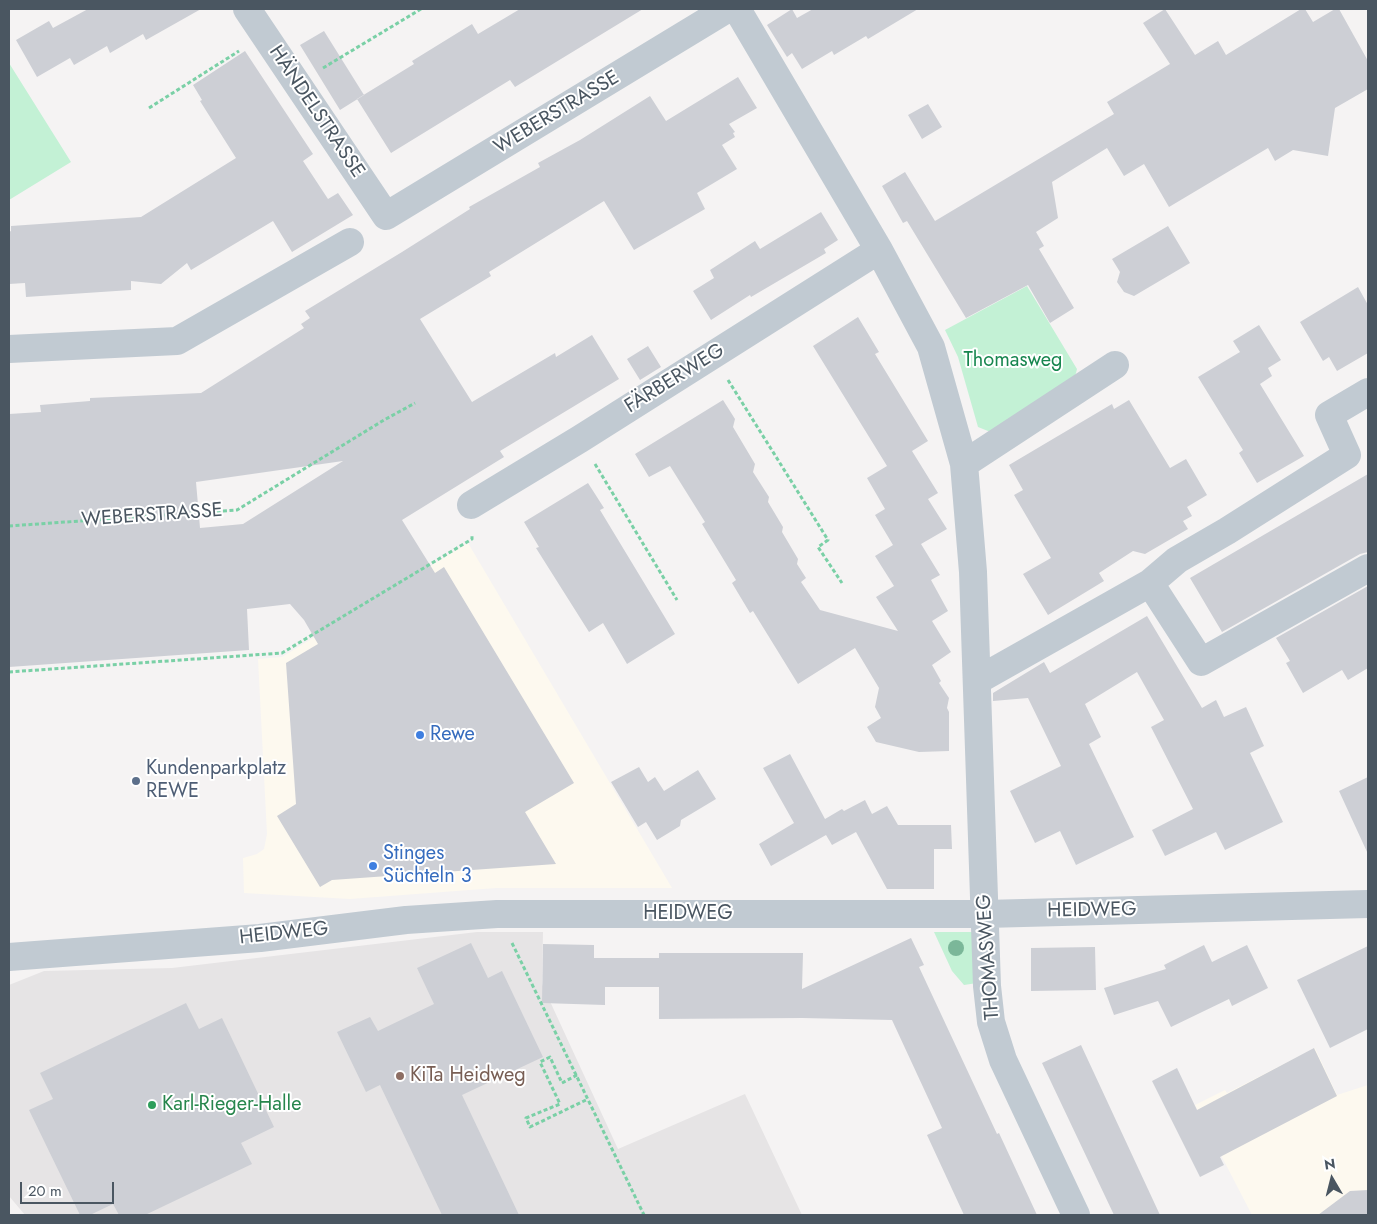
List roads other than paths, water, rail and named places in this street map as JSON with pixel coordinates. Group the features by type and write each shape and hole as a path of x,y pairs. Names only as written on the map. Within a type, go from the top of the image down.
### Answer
{"street":[{"name":"HÄNDELSTRASSE","path":"246,9 386,216"},
{"name":"WEBERSTRASSE","path":"386,216 727,9"},
{"name":"THOMASWEG","path":"737,9 879,250 931,348 964,464 973,572 987,986 991,1022 1003,1060 1076,1215"},
{"path":"9,349 177,341 350,242"},
{"name":"FÄRBERWEG","path":"471,505 580,439 879,250"},
{"path":"964,464 1115,365"},
{"path":"978,680 1150,583 1177,560 1227,531 1347,455 1329,415 1368,392"},
{"path":"1150,583 1201,662 1368,568"},
{"name":"HEIDWEG","path":"9,957 260,938 406,920 496,914 985,914 1368,904"}],"place":[{"name":"Rewe","path":"420,735"},
{"name":"Kundenparkplatz REWE","path":"136,781"},
{"name":"Stinges Süchteln 3","path":"373,866"},
{"name":"KiTa Heidweg","path":"400,1076"},
{"name":"Karl-Rieger-Halle","path":"152,1105"}],"park label":[{"name":"Thomasweg","path":"1013,361"}]}
